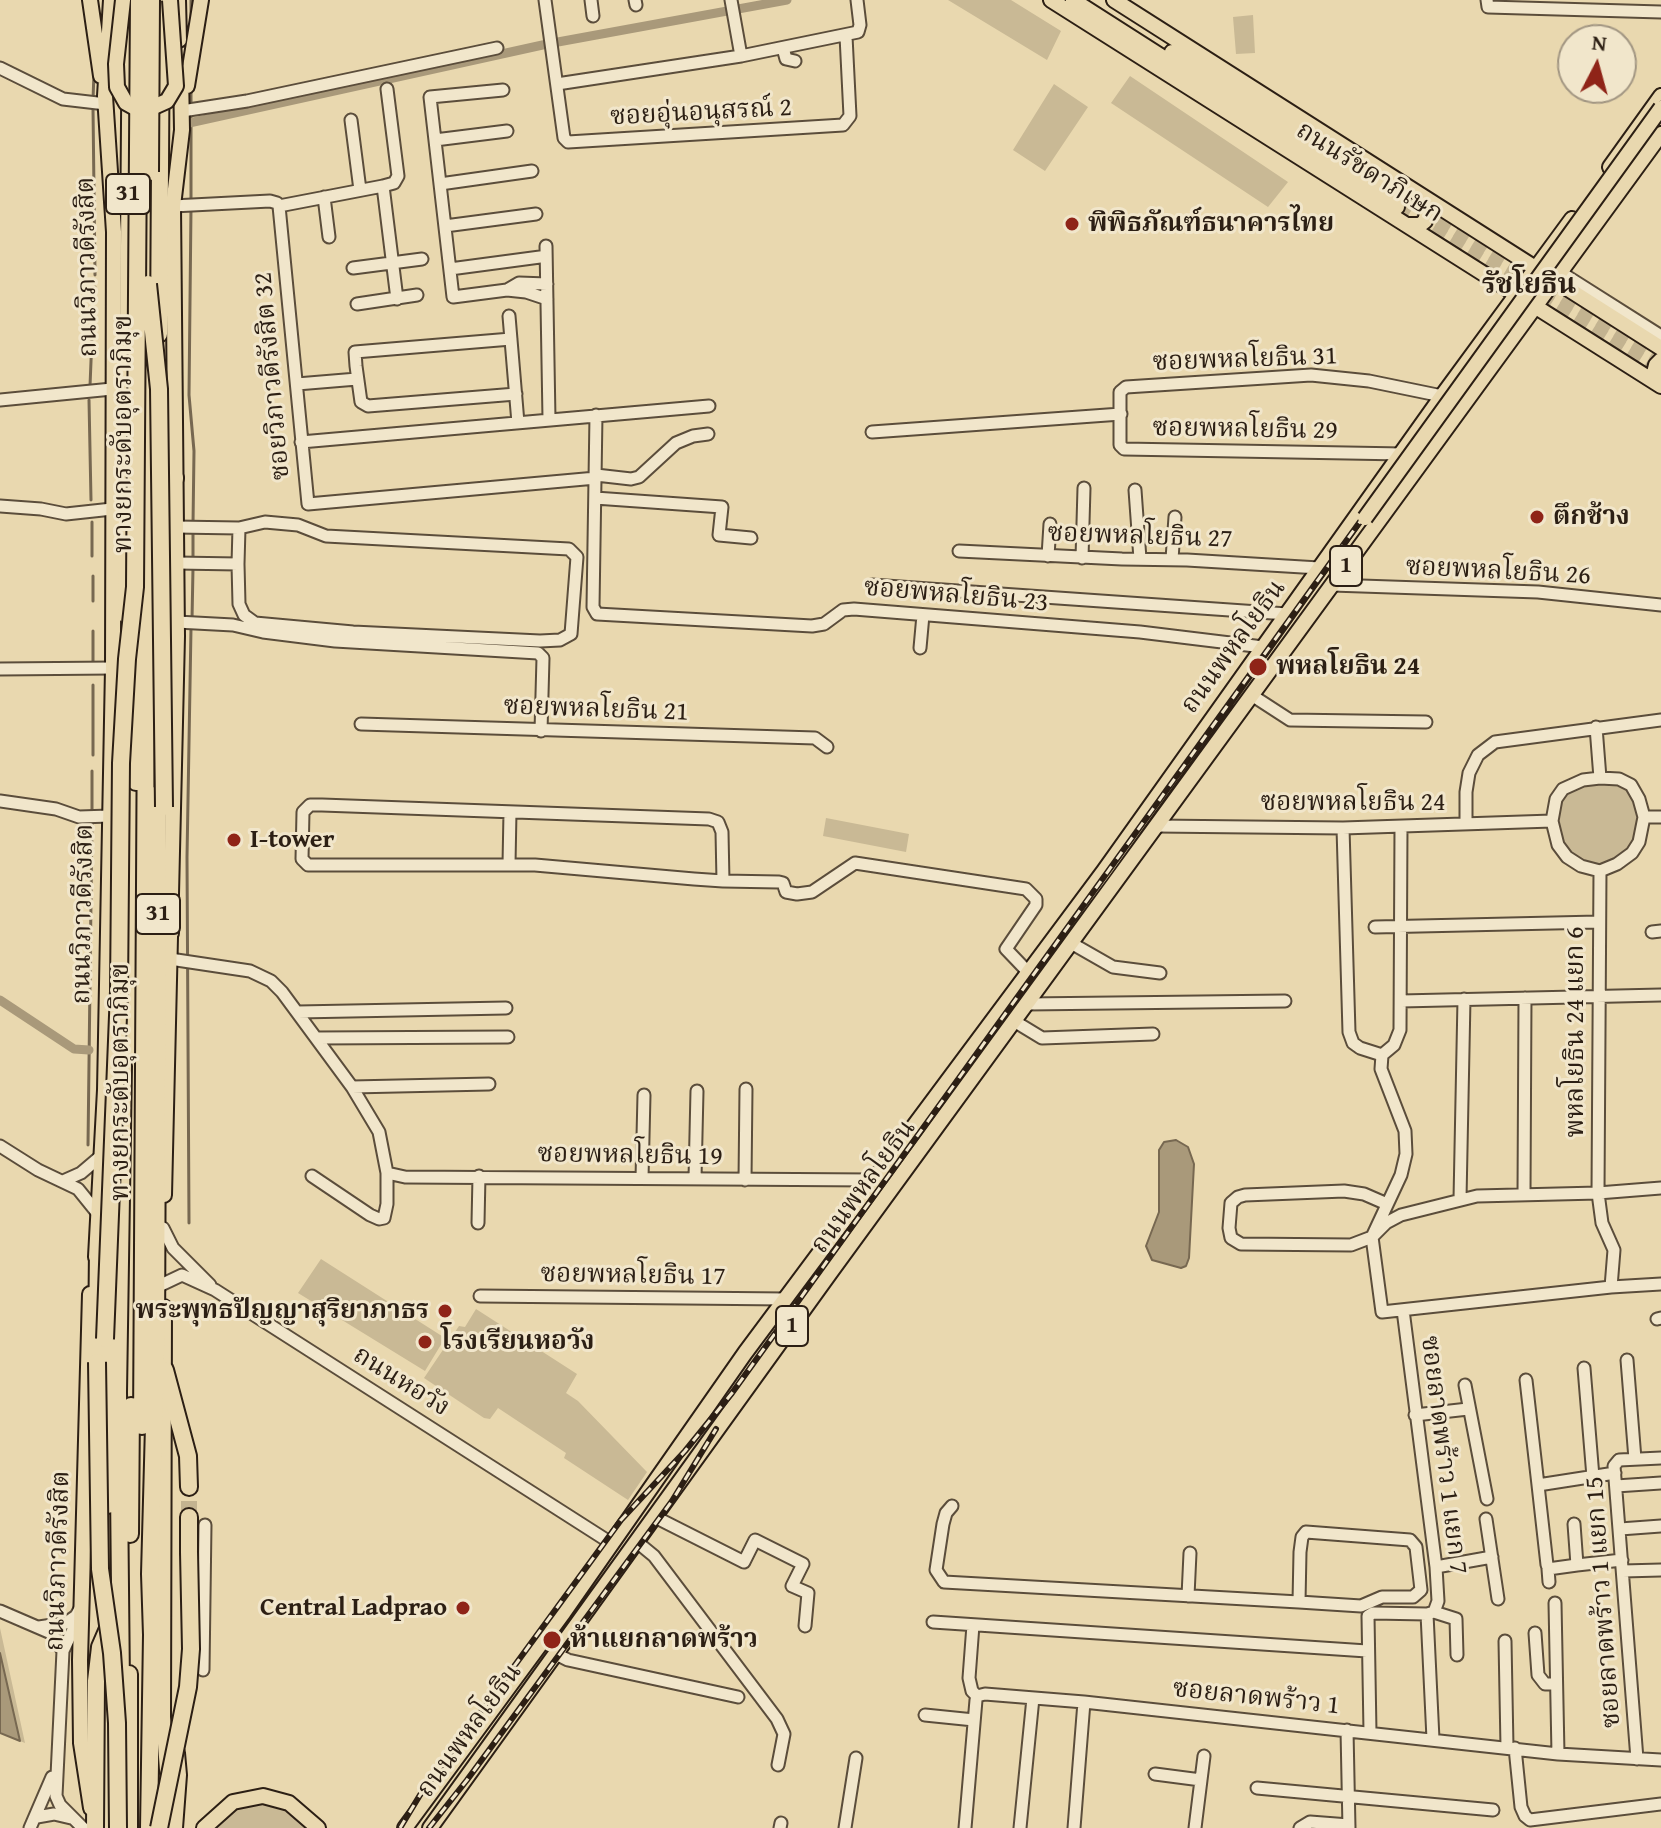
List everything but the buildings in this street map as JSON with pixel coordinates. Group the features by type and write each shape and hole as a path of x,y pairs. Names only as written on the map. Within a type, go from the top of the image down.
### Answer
{"highway":[{"name":"ถนนวิภาวดีรังสิต","path":"108,1827 120,1591 118,1392 126,773 119,389 131,0"},
{"name":"ทางยกระดับอุตราภิมุข","path":"129,1828 139,0"},
{"name":"ทางยกระดับอุตราภิมุข","path":"141,1828 151,0"},
{"name":"31","path":"149,1828 156,1267 161,0"},
{"path":"148,284 159,389 164,807 170,933"},
{"path":"113,351 119,389"},
{"path":"158,529 175,478"},
{"path":"108,1827 96,1681 100,1647 112,1613 105,1339 119,991 121,763 135,587"},
{"path":"106,813 126,773"},
{"path":"105,1090 123,1105"},
{"path":"98,1248 100,1569 113,1667 108,1827"},
{"path":"165,1370 188,1456 189,1487"},
{"path":"152,1445 162,1613"},
{"path":"158,1828 188,1687 191,1649 189,1517"},
{"path":"158,1828 157,1769 163,1717"}],"main road":[{"path":"90,0 99,102"},
{"name":"ถนนวิภาวดีรังสิต","path":"111,0 99,102 114,232 113,351"},
{"path":"123,0 116,64 117,87 126,103 147,110 167,101 176,86 170,0"},
{"name":"31","path":"166,1828 162,1613 163,1228 177,622 173,206 183,107 178,0"},
{"path":"183,107 201,0"},
{"name":"ถนนรัชดาภิเษก","path":"1051,0 1661,386"},
{"name":"ถนนรัชดาภิเษก","path":"1073,0 1400,202 1091,0"},
{"name":"ถนนรัชดาภิเษก","path":"1114,0 1536,268 1557,276 1661,348"},
{"name":"ถนนพหลโยธิน","path":"405,1828 555,1625 770,1320 1028,972 1661,96"},
{"name":"ถนนพหลโยธิน","path":"1336,580 1343,560 1368,520 1661,108"},
{"name":"ถนนพหลโยธิน","path":"1315,574 1337,556 1368,520 1661,124"},
{"name":"ถนนพหลโยธิน","path":"430,1828 830,1273 1661,134"},
{"path":"1407,225 1420,225 1425,221 1427,214 1423,197"},
{"path":"1582,207 1586,214 1600,217"},
{"path":"1486,336 1496,338 1504,350"},
{"path":"1661,360 1654,373 1661,386"},
{"name":"ถนนวิภาวดีรังสิต","path":"108,1827 81,1743 80,1660 84,1603 90,1297 98,1248 105,1090 106,813 113,668 112,509 119,389"},
{"path":"1140,818 1156,826"},
{"path":"814,1262 830,1273"},
{"path":"770,1320 787,1333"},
{"path":"163,1678 174,1729 179,1775 175,1820"},
{"path":"167,1759 175,1820"},
{"path":"204,1828 223,1808 241,1799 272,1797 308,1818"}],"street":[{"name":"ซอยอุ่นอนุสรณ์ 2","path":"545,0 564,138 568,142 843,125 850,116 846,36 860,29 857,0"},
{"path":"591,0 593,16"},
{"path":"731,0 741,56"},
{"path":"1487,0 1488,7 1661,12"},
{"path":"557,84 741,56 846,36"},
{"path":"183,107 247,101 325,82 497,48"},
{"path":"783,48 786,59 795,61"},
{"path":"0,68 63,99 99,102"},
{"path":"173,206 270,201 279,206 394,183 398,176 387,89"},
{"path":"503,90 430,97 453,297 507,290 547,299"},
{"path":"351,120 360,190"},
{"path":"435,140 507,131"},
{"path":"440,184 532,171"},
{"path":"383,186 397,299"},
{"path":"324,197 329,237"},
{"name":"ซอยวิภาวดีรังสิต 32","path":"279,206 307,500 312,506 596,477"},
{"path":"445,226 536,214"},
{"path":"450,269 543,252 547,284 549,419"},
{"path":"353,268 422,259"},
{"path":"1557,276 1661,336"},
{"path":"507,290 519,283 547,284"},
{"path":"357,304 417,295"},
{"path":"509,316 518,423"},
{"path":"353,336 361,402 368,406 516,394"},
{"path":"355,352 511,339"},
{"name":"ซอยพหลโยธิน 31","path":"1121,414 1120,392 1126,387 1259,378 1329,376 1406,387 1442,396"},
{"path":"297,384 357,379"},
{"path":"0,400 119,389"},
{"path":"301,442 709,406"},
{"path":"872,432 1121,414"},
{"name":"ซอยพหลโยธิน 29","path":"1121,414 1120,445 1124,449 1403,454"},
{"path":"596,415 595,498 722,507 719,535 751,538"},
{"path":"596,477 639,477 676,443 708,434"},
{"path":"1082,558 1084,488"},
{"path":"1135,490 1140,559"},
{"name":"ซอยพหลโยธิน 23","path":"595,498 593,607 601,615 812,626 824,624 837,613 848,609 1140,632 1263,647"},
{"path":"0,506 66,514 112,509"},
{"path":"1172,559 1175,517"},
{"path":"176,527 239,528 256,522 285,523 309,528 326,536 569,549 577,557 571,634 565,639 550,641 353,632 261,624 248,619 241,611 239,528"},
{"path":"1048,556 1050,524"},
{"name":"ซอยพหลโยธิน 27","path":"959,551 1172,559 1315,574"},
{"path":"177,563 238,564"},
{"name":"ซอยพหลโยธิน 26","path":"1336,580 1526,591 1661,605"},
{"path":"872,585 1287,614"},
{"path":"920,648 923,615"},
{"path":"177,622 233,625 335,641 538,653 543,658 541,731"},
{"path":"0,669 113,668"},
{"path":"1253,696 1290,720 1426,722"},
{"path":"1466,824 1469,773 1486,747 1506,739 1661,720"},
{"name":"ซอยพหลโยธิน 21","path":"361,724 815,738 827,747"},
{"path":"1596,727 1600,778"},
{"path":"1600,778 1619,779 1631,785 1644,817 1636,848 1625,859 1600,871 1581,866 1567,857 1555,837 1552,821 1556,799 1563,789 1583,780 1600,778"},
{"path":"0,801 56,809 79,817 106,813"},
{"path":"723,881 721,825 714,820 310,805 303,812 303,862 311,865 509,864 723,881 783,883 786,892 812,892 855,863 1026,889 1036,899 1036,905 1006,949 1028,972"},
{"path":"509,864 510,812"},
{"path":"1644,817 1661,817"},
{"name":"ซอยพหลโยธิน 24","path":"1156,826 1343,828 1552,821"},
{"path":"1401,827 1401,1001 1398,1039 1382,1055 1381,1069 1402,1121 1406,1141 1405,1167 1372,1237 1382,1312 1661,1284"},
{"path":"1343,828 1349,1032 1353,1043 1360,1048 1382,1055"},
{"name":"พหลโยธิน 24 แยก 6","path":"1600,871 1598,1193 1602,1223 1614,1250 1611,1287"},
{"path":"1375,927 1598,922"},
{"path":"1071,943 1113,967 1160,973"},
{"path":"170,959 235,968 262,976 282,992 352,1087 379,1132 387,1173 384,1218 379,1219 312,1176"},
{"path":"1401,1001 1661,995"},
{"path":"1524,1193 1525,998"},
{"path":"1460,1199 1464,999"},
{"path":"1027,1004 1285,1001"},
{"path":"298,1012 506,1008"},
{"path":"1014,1021 1042,1038 1153,1034"},
{"path":"316,1038 508,1037"},
{"path":"352,1087 489,1084"},
{"path":"745,1180 746,1089"},
{"path":"695,1178 697,1091"},
{"path":"642,1178 644,1095"},
{"path":"0,1146 84,1194 99,1215"},
{"path":"63,1181 81,1173 101,1156"},
{"name":"ซอยพหลโยธิน 19","path":"387,1173 405,1177 873,1180"},
{"path":"478,1223 479,1176"},
{"path":"1387,1204 1355,1192 1330,1190 1245,1195 1231,1203 1231,1238 1241,1244 1351,1245 1372,1237 1386,1223 1401,1215 1460,1199 1524,1193 1598,1193 1661,1188"},
{"path":"163,1228 173,1248 215,1290"},
{"name":"ถนนหอวัง","path":"163,1284 182,1275 215,1290 611,1543"},
{"name":"ซอยพหลโยธิน 17","path":"480,1296 786,1299"},
{"name":"ซอยลาดพร้าว 1 แยก 7","path":"1403,1310 1438,1601 1431,1613 1433,1739"},
{"path":"1627,1360 1635,1459 1661,1458"},
{"path":"1584,1368 1593,1477"},
{"path":"1526,1380 1547,1565"},
{"path":"1465,1385 1487,1499"},
{"path":"1415,1415 1468,1409"},
{"name":"ซอยลาดพร้าว 1 แยก 15","path":"1635,1459 1617,1461 1615,1473 1637,1759"},
{"path":"1538,1485 1615,1473"},
{"path":"1616,1486 1661,1483"},
{"path":"952,1506 943,1524 936,1570 944,1582 1361,1606 1382,1597 1413,1597 1421,1590 1416,1547 1410,1540 1306,1532 1301,1545 1299,1602"},
{"path":"655,1517 744,1562 755,1540 803,1564 792,1586 808,1593 805,1626"},
{"path":"1486,1519 1498,1599"},
{"path":"1574,1524 1577,1565"},
{"path":"203,1670 205,1525"},
{"path":"1620,1529 1661,1526"},
{"path":"637,1542 654,1556 777,1719 784,1734 778,1765"},
{"path":"1188,1596 1190,1553"},
{"path":"1418,1559 1435,1562 1492,1557"},
{"path":"1549,1582 1548,1569 1577,1565 1661,1570"},
{"path":"38,1627 60,1625 72,1620 84,1603"},
{"path":"83,1828 60,1805 56,1796 56,1765 62,1719 63,1651 84,1603"},
{"path":"1555,1603 1558,1754"},
{"path":"0,1611 57,1638 63,1651"},
{"path":"1370,1732 1367,1619 1370,1615 1431,1613 1456,1619 1457,1655"},
{"path":"933,1622 1367,1651"},
{"path":"965,1828 977,1696 969,1685 973,1625"},
{"path":"1535,1633 1538,1675 1545,1684 1556,1684"},
{"path":"1505,1641 1511,1748 1525,1816 1530,1820 1661,1804"},
{"path":"556,1654 568,1660 738,1697"},
{"name":"ซอยลาดพร้าว 1","path":"977,1696 985,1694 1131,1704 1558,1754 1661,1760"},
{"path":"1020,1828 1033,1698"},
{"path":"1074,1828 1084,1702"},
{"path":"925,1715 974,1720"},
{"path":"1300,1828 1310,1822 1349,1826 1347,1730"},
{"path":"1195,1828 1204,1756"},
{"path":"845,1828 856,1758"},
{"path":"33,1823 56,1765"},
{"path":"1155,1774 1201,1780"},
{"path":"1257,1788 1493,1810"},
{"path":"33,1823 54,1814 72,1818"}],"shaded area":[{"path":"948,0 1011,0 1061,31 1047,60"},
{"path":"1253,15 1255,53 1236,54 1233,17"},
{"path":"1130,76 1288,182 1268,207 1111,103"},
{"path":"1054,84 1088,107 1045,171 1013,150"},
{"path":"1606,778 1635,791 1643,813 1628,856 1607,868 1588,868 1558,845 1556,799 1568,786"},
{"path":"826,818 909,834 906,852 823,836"},
{"path":"1176,1140 1188,1147 1194,1164 1189,1258 1186,1266 1181,1268 1152,1260 1146,1246 1159,1212 1159,1150 1164,1142"},
{"path":"321,1259 445,1338 425,1371 298,1293"},
{"path":"476,1309 577,1374 566,1393 578,1401 647,1472 628,1500 564,1458 566,1453 498,1408 490,1419 484,1418 424,1378 459,1326 465,1327"},
{"path":"0,1628 25,1743 0,1733"},
{"path":"0,1653 20,1741 0,1733"},
{"path":"253,1802 283,1804 307,1828 215,1828 233,1810"}],"waterway":[{"path":"191,0 191,20"},
{"path":"180,125 547,44 787,0"},
{"path":"93,100 94,72"},
{"path":"191,88 191,200"},
{"path":"93,108 95,275"},
{"path":"191,208 189,395 194,451 193,524"},
{"path":"94,300 95,287"},
{"path":"90,386 93,312"},
{"path":"89,400 91,500"},
{"path":"92,522 92,556"},
{"path":"193,532 193,560"},
{"path":"192,620 193,568"},
{"path":"93,576 93,601"},
{"path":"189,1223 187,857 191,628"},
{"path":"93,631 93,661"},
{"path":"93,685 93,755"},
{"path":"92,771 92,812"},
{"path":"88,1145 92,819"},
{"path":"0,1000 74,1049 89,1050"}],"tunnel":[{"path":"1403,197 1661,358"},
{"path":"1397,207 1661,372"},
{"path":"189,1487 189,1517"}],"railway":[{"path":"400,1828 420,1795 621,1520 685,1451 732,1393 1661,104"},
{"path":"429,1828 672,1501 716,1429"}],"place":[{"name":"พิพิธภัณฑ์ธนาคารไทย","path":"1072,224"},
{"name":"ตึกช้าง","path":"1537,517"},
{"name":"พหลโยธิน 24","path":"1258,667"},
{"name":"I-tower","path":"234,840"},
{"name":"พระพุทธปัญญาสุริยาภาธร","path":"445,1311"},
{"name":"โรงเรียนหอวัง","path":"425,1342"},
{"name":"Central Ladprao","path":"463,1608"},
{"name":"ห้าแยกลาดพร้าว","path":"552,1640"}],"district":[{"name":"รัชโยธิน","path":"1529,286"}]}
